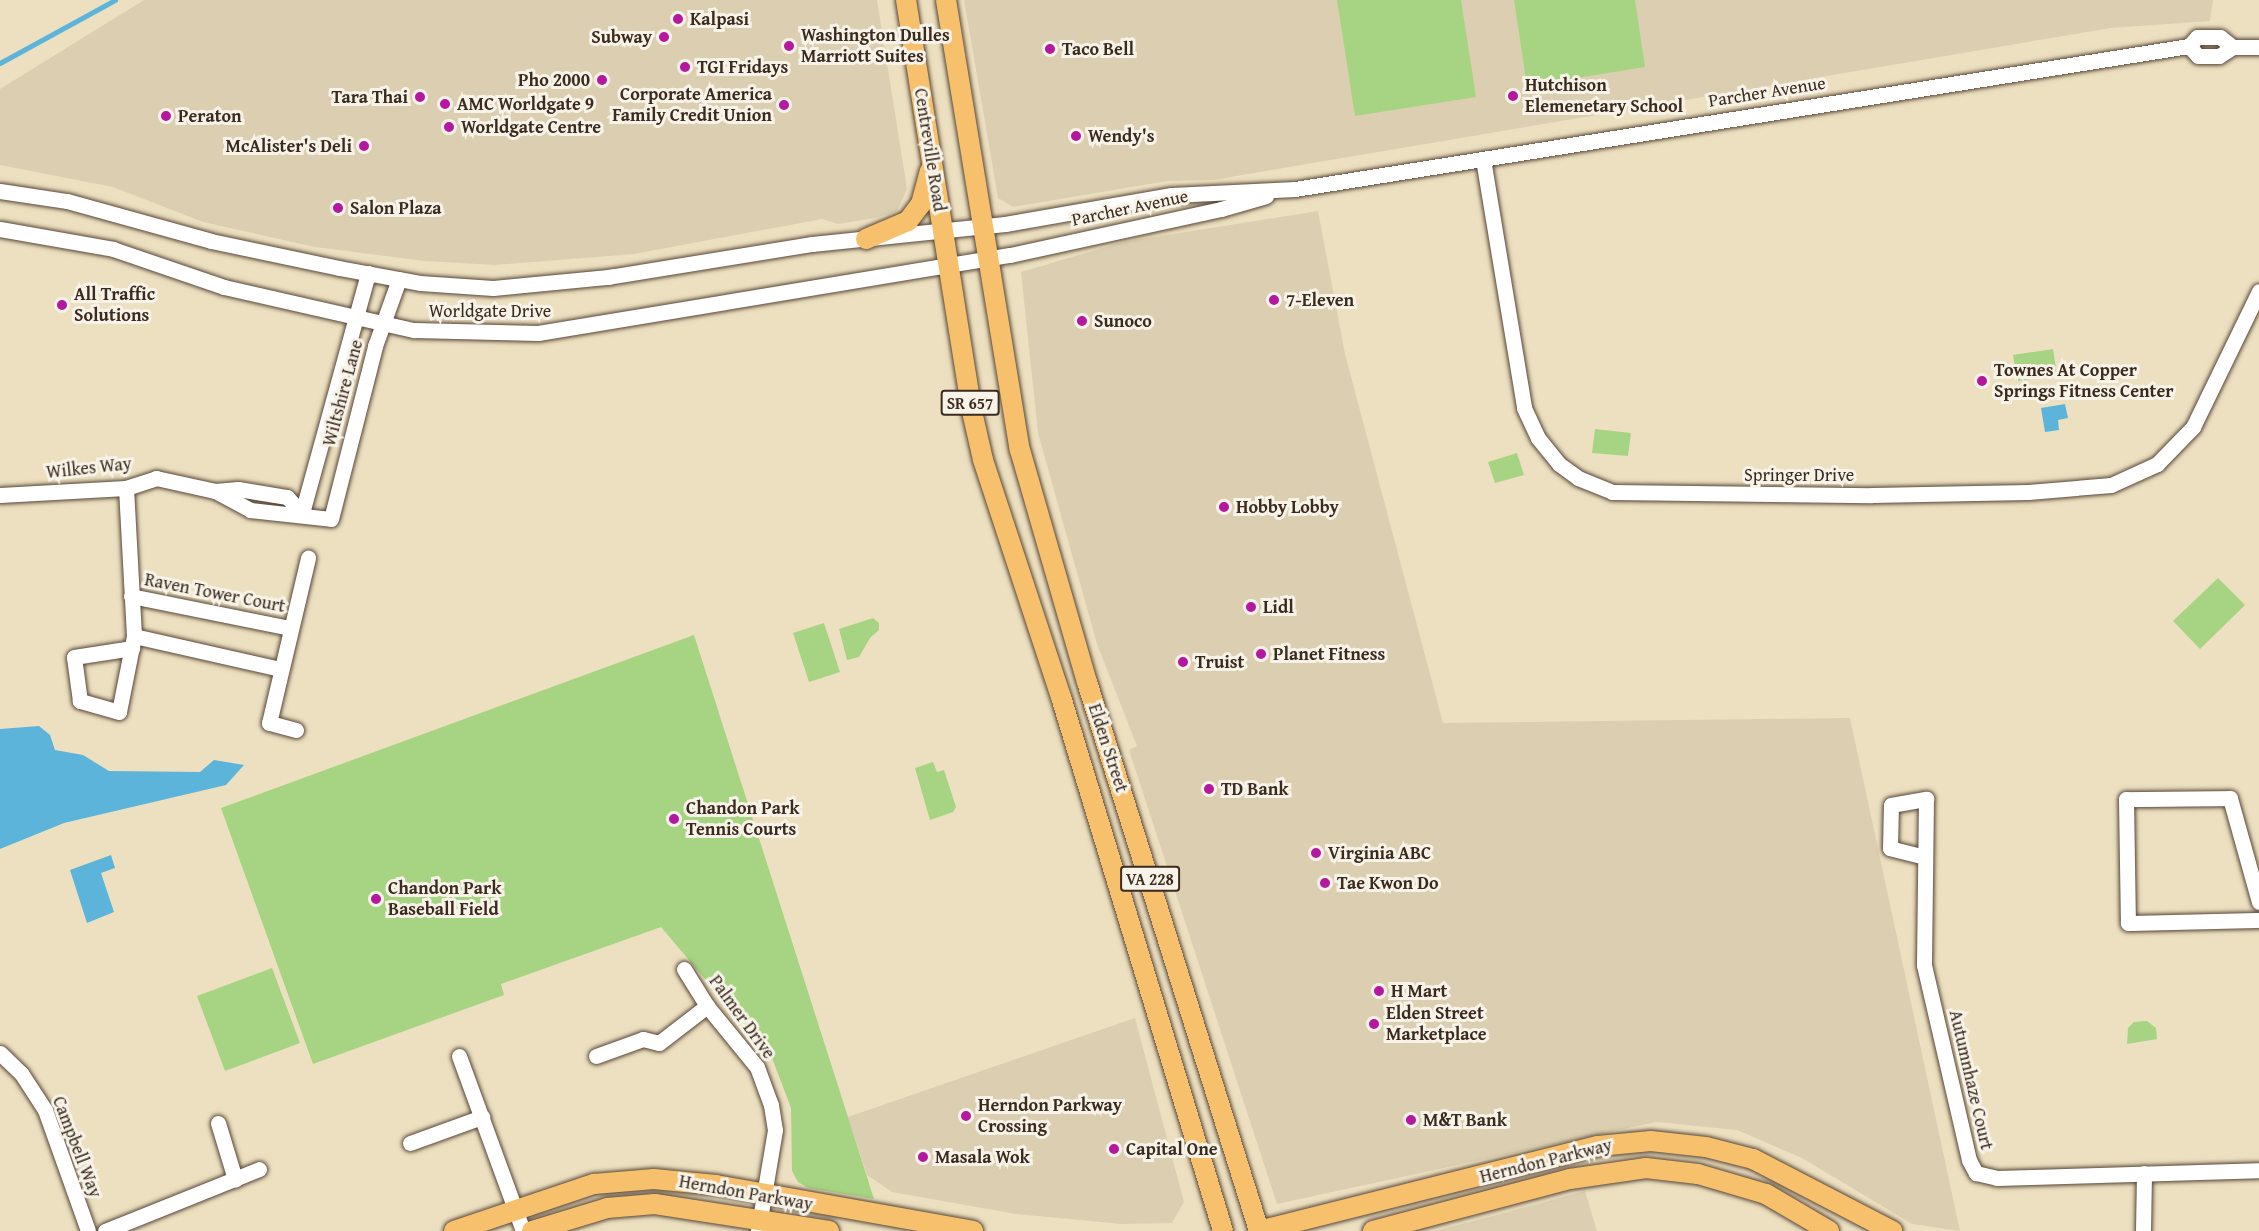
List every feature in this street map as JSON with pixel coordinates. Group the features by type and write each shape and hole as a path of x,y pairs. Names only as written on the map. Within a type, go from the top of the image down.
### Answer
{"main road":[{"name":"Centreville Road","path":"906,0 948,265"},
{"name":"SR 657","path":"946,0 984,226 987,258"},
{"path":"866,240 893,230 915,214 924,196 932,162"},
{"name":"Elden Street","path":"987,258 1013,418 1040,526 1259,1231"},
{"name":"Elden Street","path":"948,265 971,407 983,460 1124,900 1223,1231"},
{"name":"Herndon Parkway","path":"1259,1231 1590,1148 1651,1141 1706,1147 1754,1159 1892,1231"},
{"name":"Herndon Parkway","path":"1373,1231 1570,1179 1646,1168 1698,1174 1766,1194 1828,1231"},
{"name":"Herndon Parkway","path":"454,1231 594,1184 636,1179 687,1181 973,1231"},
{"name":"Herndon Parkway","path":"532,1231 608,1208 630,1205 672,1205 759,1225 829,1231"}],"street":[{"name":"Parcher Avenue","path":"984,226 1172,195 1280,191 2189,46 2197,37 2214,37 2233,47 2259,47"},
{"name":"Springer Drive","path":"1483,159 1524,408 1538,438 1559,464 1578,478 1612,492 1635,495 2028,492 2098,488 2123,481 2162,460 2193,427 2259,291"},
{"name":"Worldgate Drive","path":"0,190 68,201 211,241 368,273 399,279 493,288 608,277 796,247 984,226"},
{"name":"Parcher Avenue","path":"987,258 1221,209 1280,191"},
{"name":"Worldgate Drive","path":"0,229 113,249 224,286 383,323 461,333 538,333 987,258"},
{"name":"Wiltshire Lane","path":"303,513 354,316 368,273"},
{"name":"Wiltshire Lane","path":"331,519 383,323 399,279"},
{"name":"Wilkes Way","path":"0,495 126,488 156,478 216,491 249,510 286,517 303,513 331,519"},
{"name":"Raven Tower Court","path":"126,488 133,642 119,712 81,701 74,657 133,642 281,669"},
{"path":"296,730 269,723 308,558"},
{"name":"Raven Tower Court","path":"132,596 290,628"},
{"path":"2259,902 2230,798 2126,799 2128,923 2259,921"},
{"name":"Autumnhaze Court","path":"1925,857 1924,965 1969,1160 1976,1173 1997,1178 2259,1170"},
{"name":"Palmer Drive","path":"684,969 707,1006 743,1046 766,1087 775,1130 759,1225"},
{"path":"596,1056 643,1039 659,1043 707,1006"},
{"name":"Campbell Way","path":"0,1053 21,1072 45,1110 88,1231"},
{"path":"459,1056 524,1231"},
{"path":"410,1143 482,1117"},
{"path":"218,1123 235,1179"},
{"path":"105,1231 259,1169"},
{"path":"2143,1231 2144,1173"}],"shaded area":[{"name":"Worldgate Centre","path":"144,0 877,0 907,189 897,211 875,218 838,224 822,219 634,254 495,265 425,261 315,247 203,222 113,187 0,165 0,89"},
{"path":"964,0 2213,0 2210,21 2111,28 1213,180 1167,181 1013,207 998,198"},
{"path":"1318,211 1345,354 1443,723 1850,718 1960,1231 1912,1224 1802,1158 1737,1130 1656,1122 1277,1204 1129,750 1137,746 1097,644 1038,433 1021,272 1123,242"},
{"path":"1135,1018 1184,1202 1172,1223 1122,1224 1016,1214 892,1192 867,1175 848,1117"},
{"path":"1585,1191 1597,1231 1435,1231 1508,1212"}],"green space":[{"path":"1337,0 1461,0 1476,97 1355,116"},
{"path":"1514,0 1635,0 1645,67 1527,86"},
{"path":"2053,349 2057,375 2017,381 2013,355"},
{"path":"1595,429 1631,433 1628,456 1592,453"},
{"path":"1517,453 1524,475 1495,483 1488,462"},
{"path":"2218,578 2245,605 2200,649 2173,621"},
{"path":"873,618 879,623 879,630 870,638 859,657 847,660 839,629"},
{"path":"824,623 840,672 809,682 793,633"},
{"path":"694,635 874,1199 808,1188 798,1182 792,1171 791,1108 772,1058 661,927 501,984 504,995 313,1064 221,808"},
{"path":"933,762 937,772 944,770 956,807 953,812 930,820 915,768"},
{"path":"272,968 300,1043 225,1071 197,996"},
{"path":"2147,1021 2156,1028 2157,1039 2127,1044 2128,1028 2134,1022"}],"water":[{"path":"2065,404 2068,418 2058,420 2059,430 2045,432 2041,408"},
{"path":"39,726 50,735 55,750 83,755 109,771 200,772 214,760 244,765 226,785 64,823 0,849 0,729"},
{"path":"111,855 115,868 101,873 114,912 87,923 70,870"}],"waterway":[{"path":"0,63 115,0"}],"place":[{"name":"Kalpasi","path":"678,19"},
{"name":"Subway","path":"664,37"},
{"name":"Washington Dulles Marriott Suites","path":"789,46"},
{"name":"Taco Bell","path":"1050,49"},
{"name":"TGI Fridays","path":"685,67"},
{"name":"Pho 2000","path":"602,80"},
{"name":"Hutchison Elemenetary School","path":"1513,96"},
{"name":"Tara Thai","path":"420,97"},
{"name":"AMC Worldgate 9","path":"445,104"},
{"name":"Corporate America Family Credit Union","path":"784,105"},
{"name":"Peraton","path":"166,116"},
{"name":"Worldgate Centre","path":"449,127"},
{"name":"Wendy's","path":"1076,136"},
{"name":"McAlister's Deli","path":"364,146"},
{"name":"Salon Plaza","path":"338,208"},
{"name":"7-Eleven","path":"1274,300"},
{"name":"All Traffic Solutions","path":"62,305"},
{"name":"Sunoco","path":"1082,321"},
{"name":"Townes At Copper Springs Fitness Center","path":"1982,381"},
{"name":"Hobby Lobby","path":"1224,507"},
{"name":"Lidl","path":"1251,607"},
{"name":"Planet Fitness","path":"1261,654"},
{"name":"Truist","path":"1183,662"},
{"name":"TD Bank","path":"1209,789"},
{"name":"Chandon Park Tennis Courts","path":"674,819"},
{"name":"Virginia ABC","path":"1316,853"},
{"name":"Tae Kwon Do","path":"1325,883"},
{"name":"Chandon Park Baseball Field","path":"376,899"},
{"name":"H Mart","path":"1379,991"},
{"name":"Elden Street Marketplace","path":"1374,1024"},
{"name":"Herndon Parkway Crossing","path":"966,1116"},
{"name":"M&T Bank","path":"1411,1120"},
{"name":"Capital One","path":"1114,1149"},
{"name":"Masala Wok","path":"923,1157"}]}
